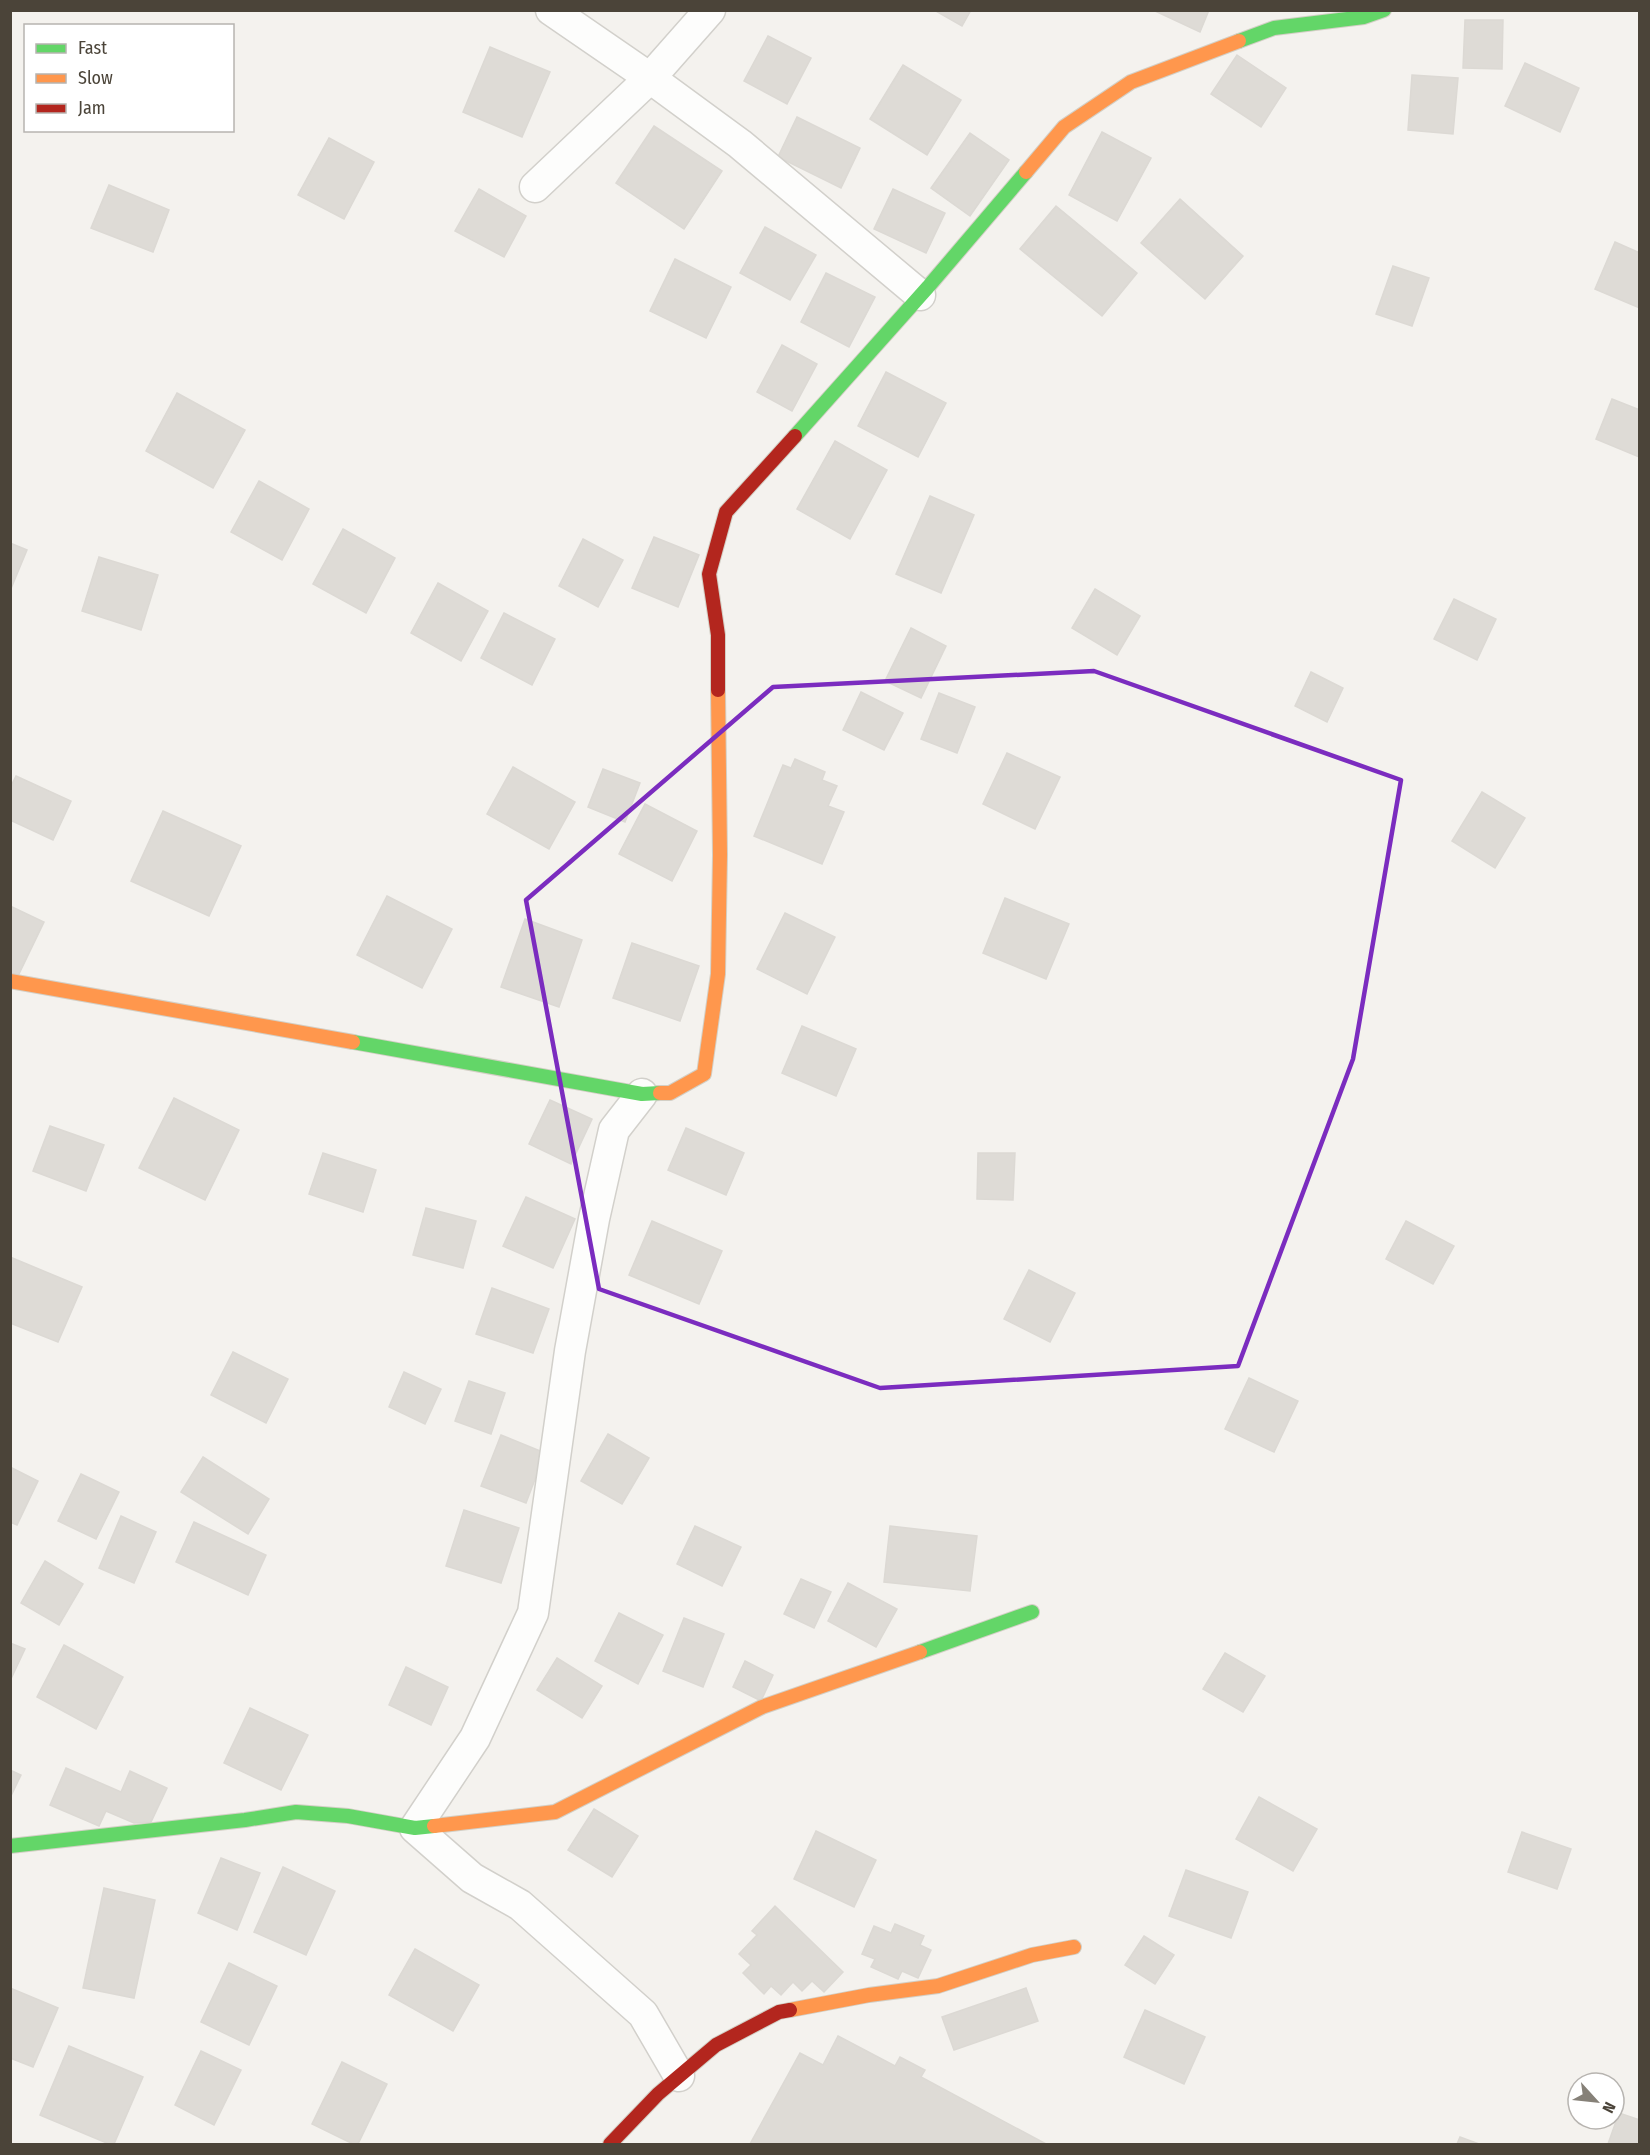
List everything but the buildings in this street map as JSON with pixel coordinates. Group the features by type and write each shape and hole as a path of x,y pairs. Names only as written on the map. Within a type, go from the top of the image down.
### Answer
{"street":[{"path":"551,10 740,144 920,295"},
{"path":"535,187 650,78 710,10"},
{"path":"10,981 642,1094 670,1093 704,1074 718,974 720,855 718,635 709,574 726,512 920,295 1064,127 1131,82 1274,28 1364,17 1384,10"},
{"path":"415,1828 475,1738 533,1613 570,1351 594,1219 614,1130 642,1094"},
{"path":"10,1846 245,1820 296,1812 348,1816 415,1828 555,1812 762,1707 1032,1612"},
{"path":"415,1828 472,1878 520,1905 644,2014 679,2076"},
{"path":"610,2145 658,2094 716,2045 780,2012 869,1995 938,1986 1032,1954 1074,1947"}],"highlighted area":[{"path":"1094,671 1401,780 1353,1059 1238,1366 880,1388 599,1289 526,900 773,687"}],"traffic: fast":[{"path":"1239,41 1274,28 1364,17 1384,10"},
{"path":"795,436 928,287 1026,172"},
{"path":"353,1042 642,1094 660,1093"},
{"path":"920,1652 1032,1612"},
{"path":"10,1846 245,1820 296,1812 348,1816 415,1828 434,1826"}],"traffic: slow":[{"path":"1026,172 1064,127 1131,82 1239,41"},
{"path":"660,1093 670,1093 704,1074 718,974 720,855 718,690"},
{"path":"10,981 353,1042"},
{"path":"434,1826 555,1812 762,1707 920,1652"},
{"path":"790,2010 869,1995 938,1986 1032,1955 1074,1947"}],"traffic: jam":[{"path":"718,690 718,635 709,574 726,512 795,436"},
{"path":"610,2144 658,2094 716,2045 779,2012 790,2010"}]}
